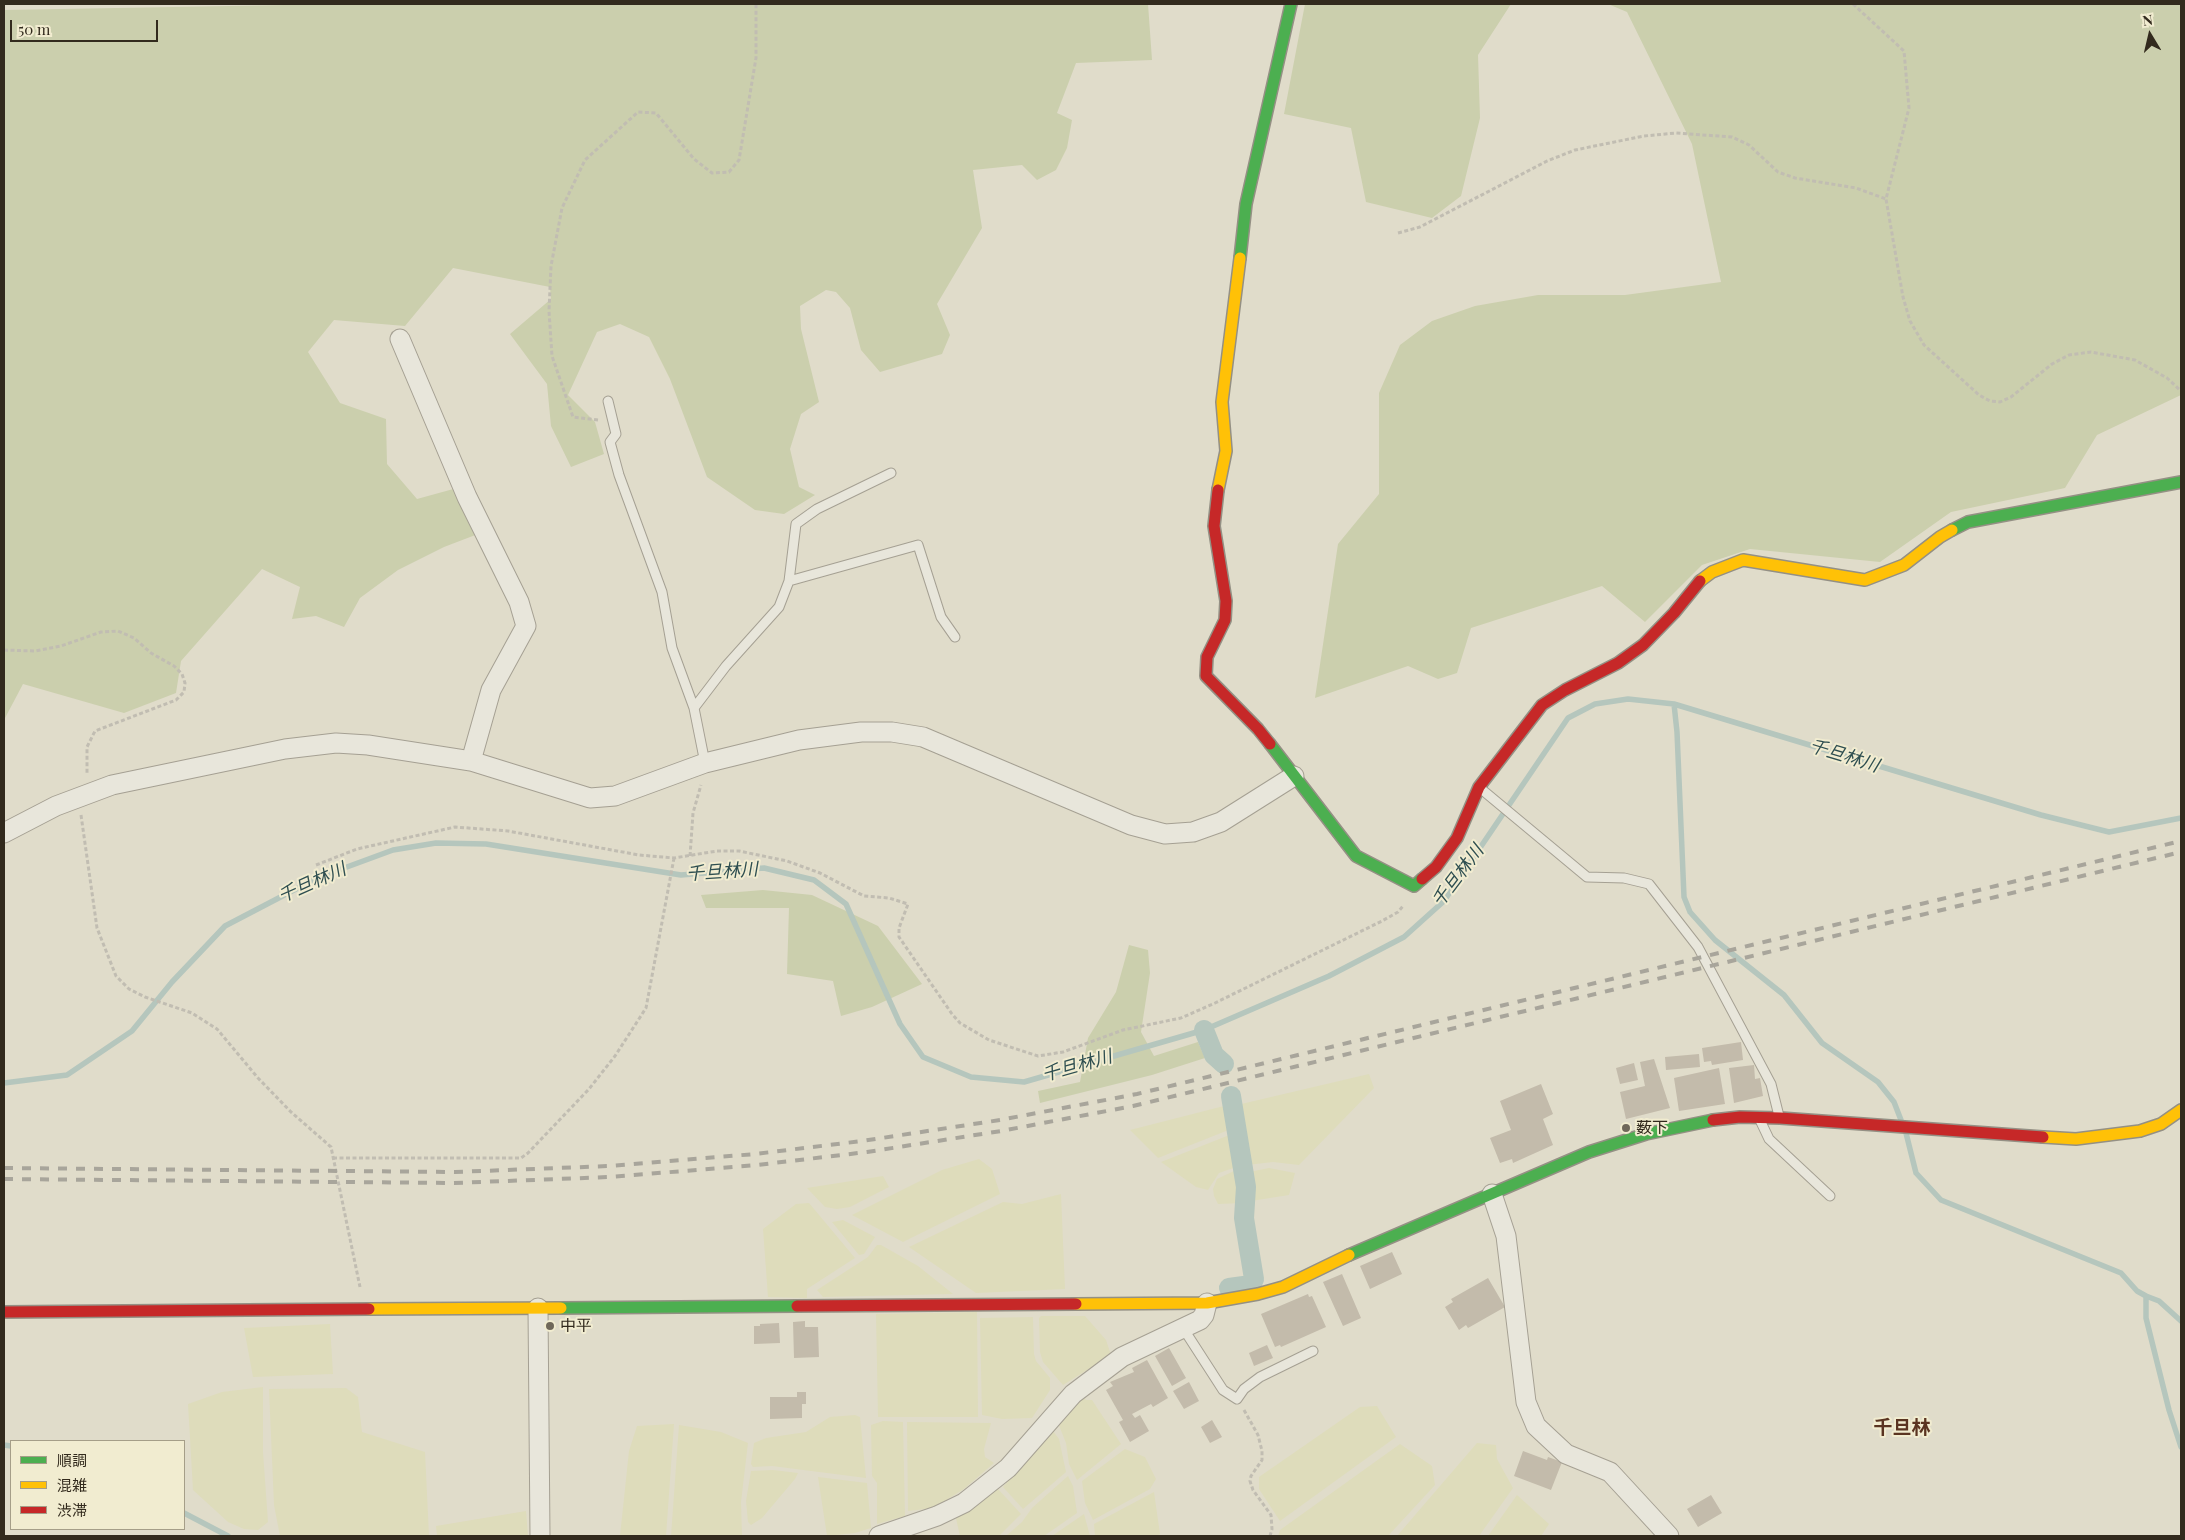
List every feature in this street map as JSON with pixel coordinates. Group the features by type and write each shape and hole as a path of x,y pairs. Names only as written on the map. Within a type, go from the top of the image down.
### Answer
{"street":[{"path":"1291,4 1246,204 1230,350 1222,402 1226,451 1215,504 1214,526 1226,601 1225,620 1207,657 1206,676 1258,729 1356,856 1414,886 1436,867 1457,838 1479,787 1542,705 1565,690 1618,663 1643,645 1674,613 1695,584 1712,572 1743,560 1866,580 1904,565 1940,537 1968,522 2181,482"},
{"path":"400,339 467,497 519,602 526,626 491,690 471,761"},
{"path":"4,833 56,806 112,785 266,753 336,743 368,745 471,761 590,798 615,796 705,763 799,740 861,732 892,732 923,737 1131,825 1165,834 1193,832 1221,822 1294,776"},
{"path":"4,1312 1206,1303 1258,1294 1283,1287 1371,1244 1589,1152 1646,1134 1717,1120 1780,1118 2076,1138 2140,1131 2161,1124 2181,1110"},
{"path":"1492,1194 1506,1236 1526,1402 1536,1426 1566,1454 1610,1472 1669,1536"},
{"path":"879,1536 937,1516 964,1503 1008,1468 1073,1394 1122,1357 1200,1320 1204,1315 1206,1303"},
{"path":"538,1308 540,1536"}],"lane":[{"path":"608,401 616,434 610,442 619,475 662,592 672,648 694,708 705,763"},
{"path":"694,708 726,666 779,607 789,581 796,524 817,509 892,473"},
{"path":"789,581 918,545 941,617 954,637"},
{"path":"1479,787 1587,877 1624,878 1649,884 1698,947 1771,1084 1778,1101 1780,1118"},
{"path":"1759,1118 1768,1139 1830,1196"},
{"path":"1183,1328 1223,1390 1237,1399 1244,1389 1260,1377 1313,1351"}],"path":[{"path":"614,437 596,419 573,417 552,356 548,311 551,266 562,208 585,160 638,112 656,113 694,159 712,173 729,172 739,160 754,68 756,4"},
{"path":"1853,4 1904,51 1909,108 1886,200 1903,297 1910,321 1924,345 1979,395 1990,401 2000,402 2011,397 2052,364 2069,355 2091,352 2135,360 2167,378 2181,390"},
{"path":"1398,232 1420,227 1547,161 1575,150 1635,137 1676,133 1732,137 1749,145 1778,172 1795,178 1856,188 1886,200"},
{"path":"4,650 35,651 61,646 101,632 118,631 134,638 151,653 174,666 182,674 185,683 184,692 176,700 95,731 87,747 87,783 84,796 97,928 106,955 116,976 130,989 145,997 192,1013 217,1029 277,1099 331,1147 360,1287 359,1310"},
{"path":"690,856 693,814 706,773 705,763"},
{"path":"316,865 357,849 455,827 508,831 604,850 674,859 716,851 761,855 820,873 864,896 888,898 908,904 899,928 899,937 952,1014 973,1032 989,1040 1038,1056 1057,1054 1123,1030 1181,1018 1215,1003 1398,912 1410,898 1414,886"},
{"path":"333,1158 521,1158 528,1153 589,1089 615,1056 646,1008 674,859"},
{"path":"1237,1399 1258,1435 1262,1460 1251,1476 1250,1481 1253,1490 1271,1514 1272,1530 1270,1536"}],"shaded area":[{"path":"1369,1074 1374,1088 1299,1165 1273,1162 1247,1165 1237,1105"},
{"path":"1228,1105 1231,1129 1158,1158 1130,1130"},
{"path":"1232,1134 1239,1166 1219,1173 1208,1190 1196,1187 1161,1162"},
{"path":"979,1159 992,1169 1000,1194 903,1242 852,1215 942,1170"},
{"path":"1269,1168 1295,1173 1289,1195 1251,1201 1249,1172"},
{"path":"1234,1171 1239,1172 1242,1203 1218,1204 1213,1189 1217,1179"},
{"path":"883,1176 889,1187 850,1207 837,1209 825,1207 807,1188"},
{"path":"1061,1194 1065,1289 976,1293 909,1247 1003,1202 1022,1204"},
{"path":"809,1203 855,1258 807,1289 807,1298 768,1297 763,1229 796,1204"},
{"path":"843,1220 875,1237 864,1254 859,1255 832,1222"},
{"path":"877,1245 881,1245 918,1266 953,1294 823,1297 817,1290 868,1257"},
{"path":"977,1312 978,1417 878,1417 876,1314"},
{"path":"1041,1316 1085,1316 1106,1340 1111,1355 1063,1385 1043,1362 1040,1352 1039,1318"},
{"path":"1033,1317 1034,1354 1036,1361 1050,1378 1050,1390 1032,1418 1002,1419 982,1415 980,1318"},
{"path":"330,1324 333,1374 253,1377 244,1328"},
{"path":"263,1387 263,1452 268,1522 258,1530 244,1529 228,1522 193,1490 188,1404 222,1392"},
{"path":"346,1388 358,1397 362,1432 425,1452 429,1536 280,1536 274,1505 269,1389"},
{"path":"1082,1396 1086,1400 1092,1400 1121,1444 1077,1480 1069,1464 1066,1443 1058,1423"},
{"path":"1377,1406 1396,1437 1280,1521 1259,1489 1259,1477 1360,1407"},
{"path":"855,1415 860,1417 866,1478 772,1466 753,1467 751,1464 754,1443 766,1438 806,1432 830,1417"},
{"path":"883,1421 903,1422 905,1516 877,1524 877,1483 872,1476 871,1425"},
{"path":"907,1422 991,1423 984,1449 985,1457 994,1463 964,1489 933,1508 908,1511"},
{"path":"674,1424 666,1536 620,1536 629,1451 637,1426"},
{"path":"679,1425 721,1432 748,1443 741,1502 742,1536 671,1536"},
{"path":"1053,1431 1059,1439 1066,1472 1023,1509 1003,1487"},
{"path":"1477,1443 1496,1445 1497,1459 1513,1488 1479,1536 1397,1536"},
{"path":"1400,1444 1432,1466 1435,1485 1388,1536 1278,1536 1280,1530"},
{"path":"1125,1449 1145,1457 1156,1479 1150,1489 1093,1520 1085,1503 1082,1481"},
{"path":"773,1470 798,1473 762,1518 751,1525 748,1522 746,1501 751,1471"},
{"path":"1068,1476 1073,1486 1077,1513 1044,1536 1006,1536 1022,1522 1032,1508"},
{"path":"818,1477 867,1483 871,1528 855,1533 827,1536"},
{"path":"998,1489 1021,1514 999,1536 960,1536 956,1518"},
{"path":"1154,1492 1160,1534 1156,1536 1095,1536 1094,1524"},
{"path":"1517,1495 1549,1524 1541,1536 1488,1536"},
{"path":"526,1511 528,1536 437,1536 436,1526"},
{"path":"1084,1514 1090,1536 1052,1536"}],"green space":[{"path":"342,4 1148,4 1152,60 1076,63 1057,113 1072,120 1067,148 1056,170 1037,180 1022,165 973,170 982,228 937,304 950,335 942,354 880,372 861,350 850,308 836,292 826,290 800,306 801,329 819,402 801,414 790,449 799,487 815,495 784,514 755,510 707,477 670,379 649,337 620,324 597,332 568,395 595,422 604,454 571,467 551,426 547,384 510,334 551,299 550,287 453,268 405,326 334,320 308,352 340,403 386,419 387,464 417,499 457,488 478,534 444,547 398,570 360,598 344,627 316,616 292,619 300,587 262,569 181,661 176,693 124,713 23,684 4,720 4,10"},
{"path":"1305,4 1511,4 1478,55 1480,118 1461,196 1432,218 1366,202 1351,128 1284,114"},
{"path":"1608,4 2181,4 2181,395 2097,435 2065,488 1951,512 1880,562 1750,549 1702,565 1645,622 1602,586 1471,628 1457,673 1438,679 1408,666 1315,698 1338,544 1379,494 1379,393 1400,345 1432,321 1475,306 1538,295 1625,295 1721,282 1692,144 1627,12"},
{"path":"763,890 812,895 878,926 922,984 872,1007 841,1016 833,981 787,974 789,908 706,908 701,895"},
{"path":"1129,945 1148,950 1150,973 1141,1032 1154,1056 1198,1042 1205,1058 1152,1075 1040,1103 1038,1091 1080,1082 1088,1038 1116,992"}],"building":[{"path":"1741,1042 1743,1060 1712,1065 1711,1061 1704,1062 1702,1048"},
{"path":"1699,1054 1700,1067 1666,1070 1665,1057"},
{"path":"1654,1059 1670,1108 1626,1119 1620,1092 1645,1086 1640,1062"},
{"path":"1634,1063 1638,1080 1620,1084 1616,1068"},
{"path":"1754,1065 1755,1079 1760,1078 1763,1096 1734,1103 1729,1068"},
{"path":"1719,1068 1725,1104 1679,1111 1674,1078"},
{"path":"1541,1084 1553,1114 1543,1119 1553,1145 1513,1163 1512,1159 1500,1163 1490,1138 1511,1130 1500,1101"},
{"path":"1392,1252 1402,1274 1370,1289 1360,1266"},
{"path":"1342,1274 1361,1318 1343,1326 1323,1282"},
{"path":"1488,1278 1505,1307 1468,1328 1466,1325 1459,1330 1445,1307 1453,1302 1451,1299"},
{"path":"1308,1294 1309,1297 1312,1296 1326,1327 1281,1347 1280,1345 1275,1347 1261,1314"},
{"path":"805,1321 805,1327 818,1327 819,1357 794,1358 793,1322"},
{"path":"779,1323 780,1343 754,1344 754,1326"},
{"path":"1267,1345 1273,1358 1254,1366 1249,1353"},
{"path":"1169,1348 1186,1378 1172,1386 1155,1356"},
{"path":"1147,1360 1168,1398 1153,1407 1151,1404 1132,1414 1135,1418 1140,1415 1149,1431 1130,1442 1119,1422 1123,1420 1106,1390 1113,1386 1110,1382 1134,1372 1132,1368"},
{"path":"1189,1382 1199,1401 1184,1409 1173,1391"},
{"path":"797,1392 806,1392 806,1404 802,1404 802,1418 770,1419 770,1397 797,1397"},
{"path":"1212,1420 1222,1437 1210,1443 1201,1427"},
{"path":"1523,1451 1547,1460 1548,1457 1562,1462 1551,1490 1514,1476"},
{"path":"1711,1495 1722,1513 1698,1527 1687,1509"}],"waterway":[{"name":"千旦林川","path":"4,1083 67,1075 132,1031 172,982 225,926 317,878 393,850 436,843 486,844 681,875 764,868 814,880 846,904 900,1024 923,1057 971,1077 1024,1082 1204,1030 1329,976 1404,937 1444,901 1568,718 1595,704 1628,699 1674,704 2041,815 2109,832 2181,818"},
{"path":"1674,704 1677,732 1684,897 1690,912 1715,940 1784,995 1822,1043 1878,1082 1894,1102 1901,1120"},
{"path":"1204,1030 1214,1055 1224,1064"},
{"path":"1229,1288 1251,1285 1254,1279 1244,1218 1246,1187 1231,1096"},
{"path":"1906,1133 1916,1173 1941,1200 2121,1273 2137,1291 2146,1296 2146,1318 2169,1410 2181,1447"},
{"path":"2146,1296 2159,1301 2181,1321"},
{"path":"4,1445 10,1446"},
{"path":"185,1514 228,1536"}],"railway":[{"path":"4,1168 455,1172 610,1166 755,1154 862,1141 1000,1120 1137,1094 2181,841"},
{"path":"4,1179 454,1183 610,1177 757,1165 867,1152 1001,1131 1133,1106 2181,852"}],"traffic: fast":[{"path":"1240,258 1246,204 1291,4"},
{"path":"1952,530 1968,522 2181,482"},
{"path":"1270,744 1356,856 1414,886 1422,879"},
{"path":"1349,1255 1589,1152 1646,1134 1713,1120"},
{"path":"561,1308 797,1306"}],"traffic: slow":[{"path":"1218,490 1226,451 1222,402 1240,258"},
{"path":"1700,581 1712,572 1743,560 1865,580 1904,565 1952,530"},
{"path":"2043,1137 2076,1139 2140,1131 2161,1124 2181,1110"},
{"path":"1076,1304 1207,1303 1258,1294 1283,1287 1349,1255"},
{"path":"369,1309 561,1308"}],"traffic: jam":[{"path":"1218,490 1214,526 1226,601 1225,620 1207,657 1206,676 1258,729 1270,744"},
{"path":"1422,879 1436,867 1457,838 1479,787 1542,705 1565,690 1618,663 1643,645 1674,613 1700,581"},
{"path":"1713,1120 1740,1117 1780,1118 2043,1137"},
{"path":"797,1306 1076,1304"},
{"path":"4,1312 369,1309"}],"place":[{"name":"薮下","path":"1626,1128"},
{"name":"中平","path":"550,1326"}],"district":[{"name":"千旦林","path":"1902,1428"}]}
